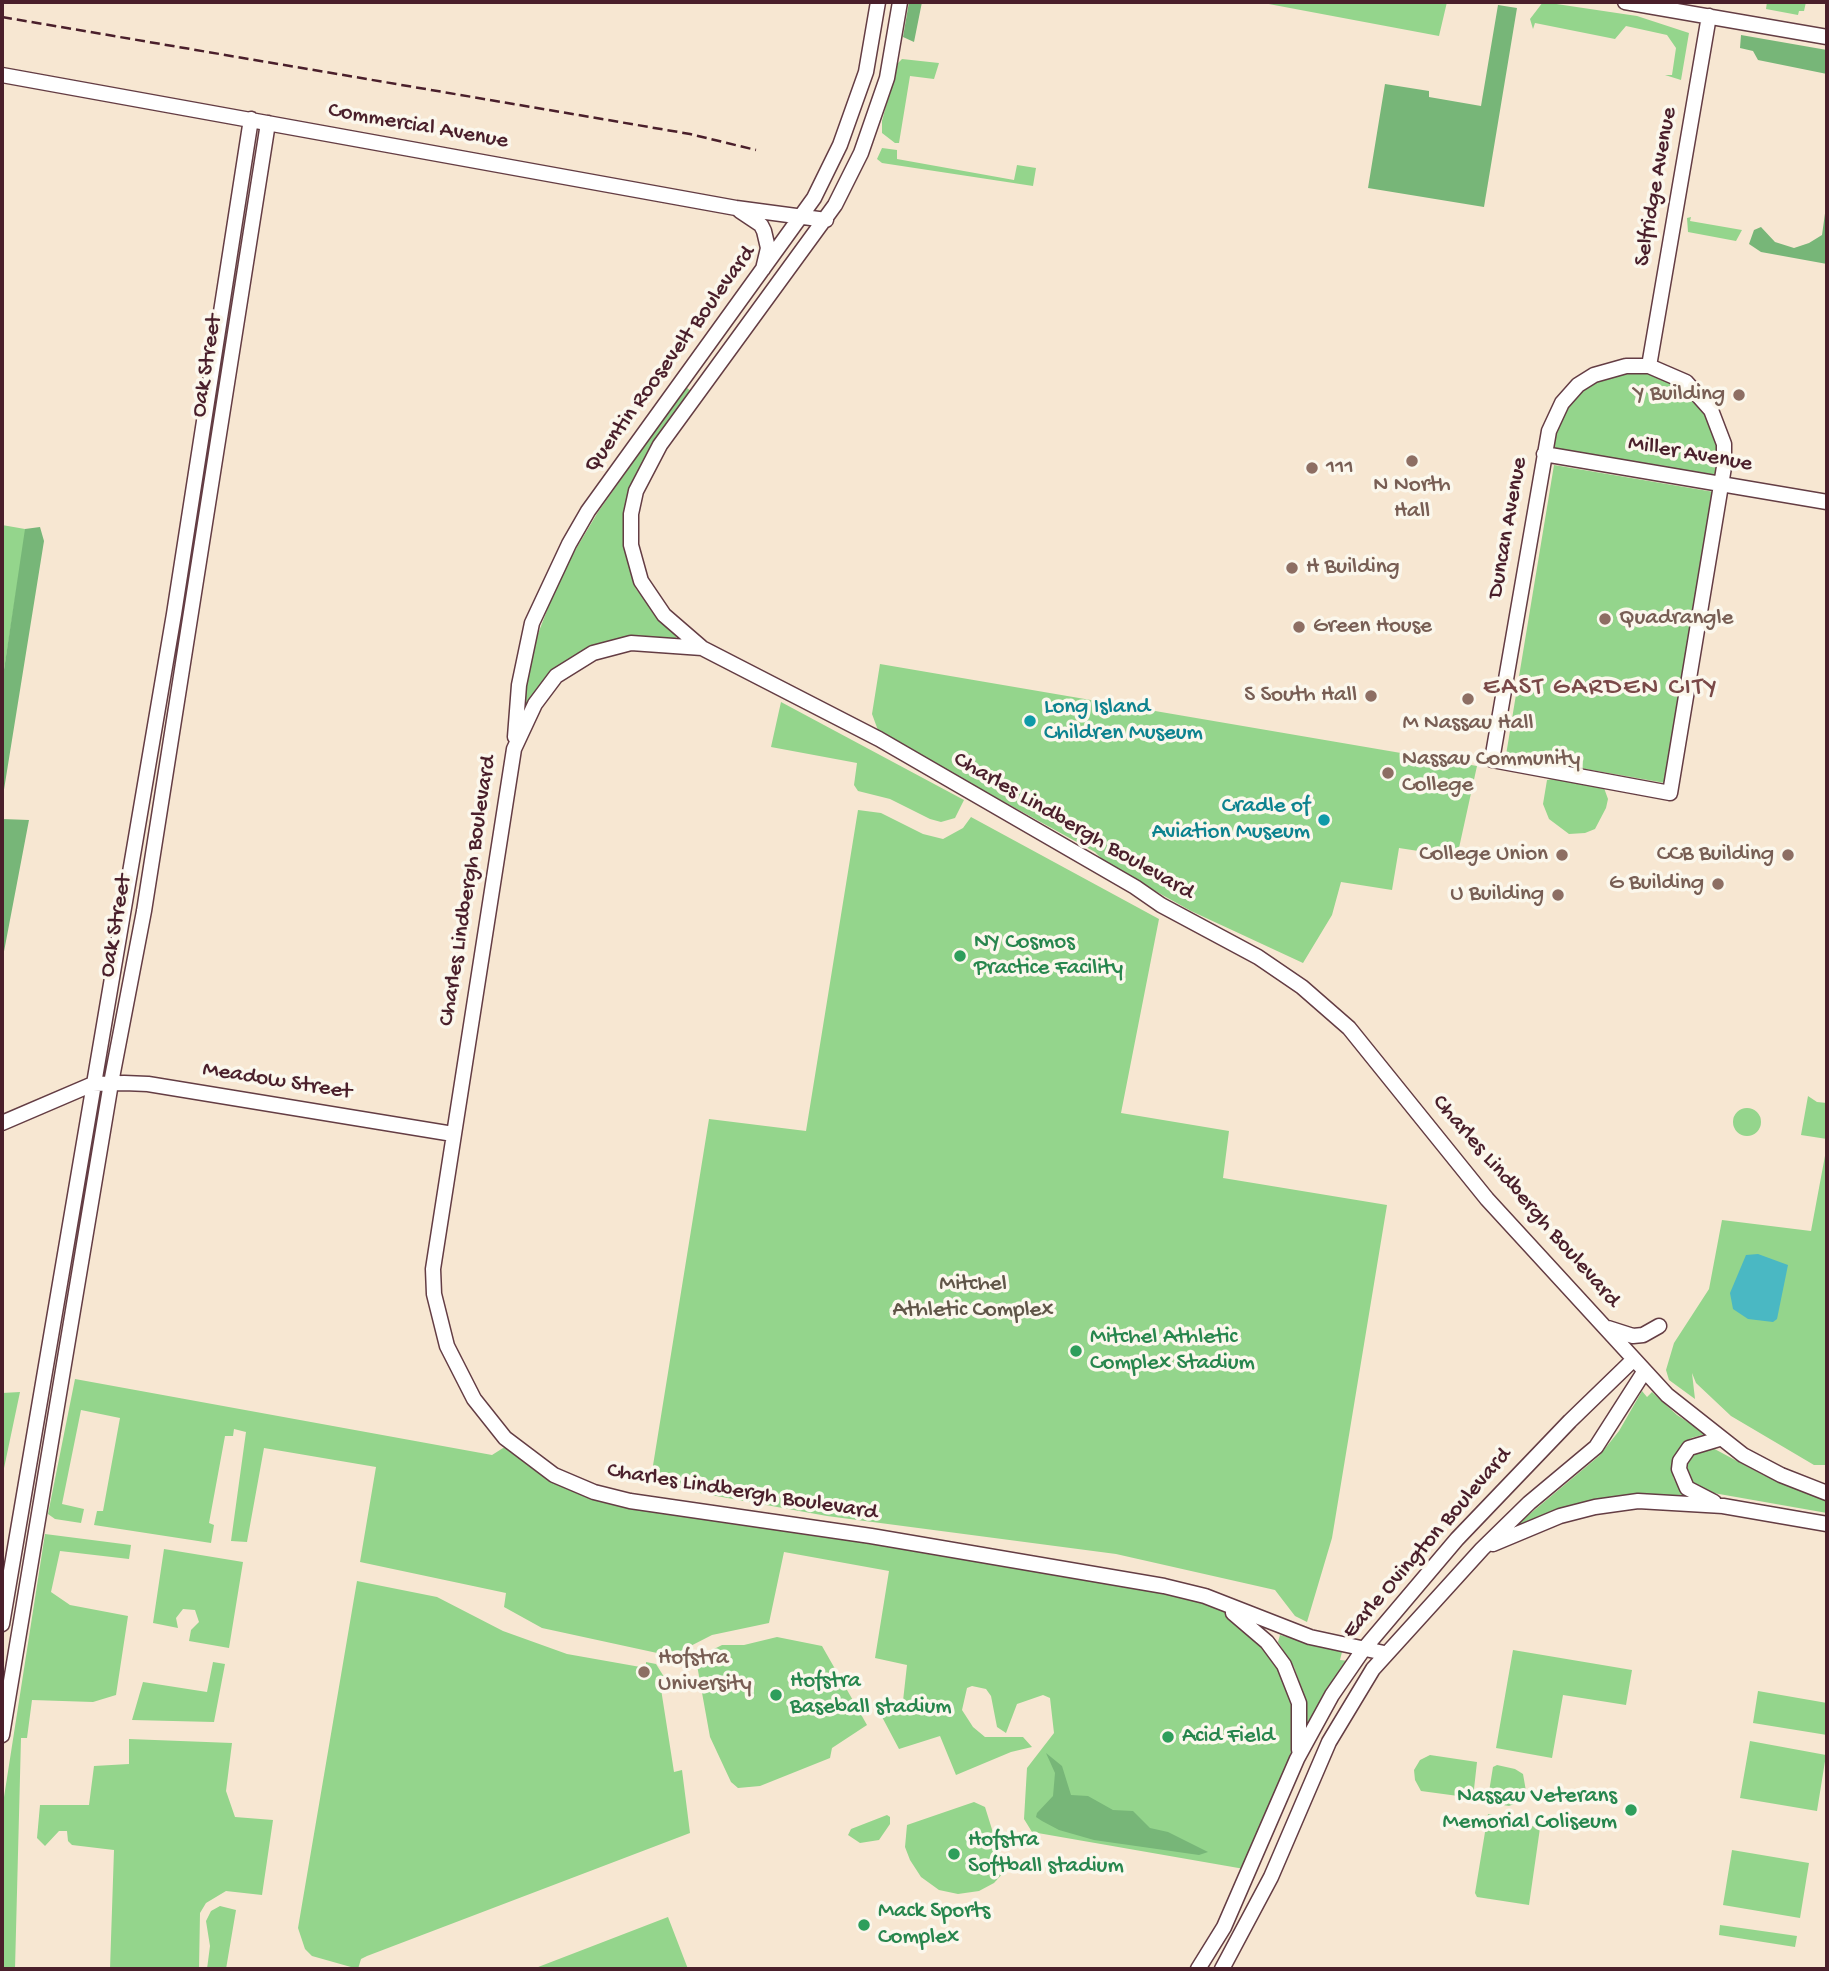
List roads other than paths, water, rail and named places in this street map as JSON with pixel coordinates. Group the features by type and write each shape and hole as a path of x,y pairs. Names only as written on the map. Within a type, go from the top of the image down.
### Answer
{"street":[{"name":"Quentin Roosevelt Boulevard","path":"514,749 519,685 532,623 569,544 587,512 802,217 832,163 862,84 872,49 878,2"},
{"name":"Quentin Roosevelt Boulevard","path":"702,648 664,615 641,581 629,528 636,491 660,445 826,220 861,153 887,78 900,2"},
{"path":"1625,2 1827,37"},
{"name":"Selfridge Avenue","path":"1648,366 1709,16"},
{"name":"Commercial Avenue","path":"2,75 736,208 826,220"},
{"name":"Oak Street","path":"2,1624 152,743 251,120"},
{"name":"Oak Street","path":"2,1735 111,1083 144,910 268,123"},
{"path":"736,208 761,225 765,231 768,248 761,276"},
{"path":"1648,366 1686,382 1712,410 1724,444 1720,483"},
{"name":"Duncan Avenue","path":"1648,366 1612,369 1578,385 1553,420 1544,454 1492,760 1670,793 1720,483"},
{"name":"Miller Avenue","path":"1544,454 1827,502"},
{"name":"Charles Lindbergh Boulevard","path":"1221,1603 1190,1592 1061,1567 630,1501 594,1492 554,1475 505,1438 474,1399 457,1368 439,1324 433,1269 514,749 543,692 573,663 606,648 631,643 702,648 879,739 990,806 1126,881 1161,905 1258,957 1303,986 1349,1028 1487,1199 1644,1372 1719,1439 1782,1475 1827,1493"},
{"path":"152,743 170,744"},
{"path":"123,907 144,910"},
{"name":"Meadow Street","path":"2,1123 93,1084 111,1083 148,1084 453,1134"},
{"path":"62,1097 82,1104 88,1116"},
{"path":"1604,1327 1633,1336 1643,1335 1659,1326"},
{"name":"Earle Ovington Boulevard","path":"1198,1969 1230,1915 1297,1759 1332,1695 1363,1650 1457,1539 1570,1421 1633,1360"},
{"name":"Earle Ovington Boulevard","path":"1222,1969 1272,1877 1329,1742 1384,1653 1529,1503 1596,1447 1644,1372"},
{"path":"1719,1439 1689,1448 1680,1461 1679,1469 1687,1488 1723,1506"},
{"path":"1482,1549 1542,1522 1595,1507 1637,1501 1723,1506 1827,1524"},
{"path":"1221,1603 1310,1637 1384,1653"},
{"path":"1221,1603 1268,1642 1284,1665 1300,1714 1297,1759"}],"water":[{"path":"1758,1254 1788,1265 1777,1319 1773,1322 1748,1319 1733,1309 1730,1293 1746,1255"}],"railway":[{"path":"2,17 690,134 756,150"}],"place":[{"name":"Y Building","path":"1739,395"},
{"name":"N North Hall","path":"1412,461"},
{"name":"111","path":"1312,468"},
{"name":"H Building","path":"1292,568"},
{"name":"Quadrangle","path":"1605,619"},
{"name":"Green House","path":"1299,627"},
{"name":"S South Hall","path":"1371,696"},
{"name":"M Nassau Hall","path":"1468,699"},
{"name":"Long Island Children Museum","path":"1030,721"},
{"name":"Nassau Community College","path":"1388,773"},
{"name":"Cradle of Aviation Museum","path":"1324,820"},
{"name":"College Union","path":"1562,855"},
{"name":"CCB Building","path":"1788,855"},
{"name":"G Building","path":"1718,884"},
{"name":"U Building","path":"1558,895"},
{"name":"NY Cosmos Practice Facility","path":"960,956"},
{"name":"Mitchel Athletic Complex Stadium","path":"1076,1351"},
{"name":"Hofstra University","path":"644,1672"},
{"name":"Hofstra Baseball stadium","path":"776,1695"},
{"name":"Acid Field","path":"1168,1737"},
{"name":"Nassau Veterans Memorial Coliseum","path":"1631,1810"},
{"name":"Hofstra Softball stadium","path":"954,1854"},
{"name":"Mack Sports Complex","path":"864,1925"}],"district":[{"name":"EAST GARDEN CITY","path":"1601,689"}],"park label":[{"name":"Mitchel Athletic Complex","path":"973,1298"}]}
